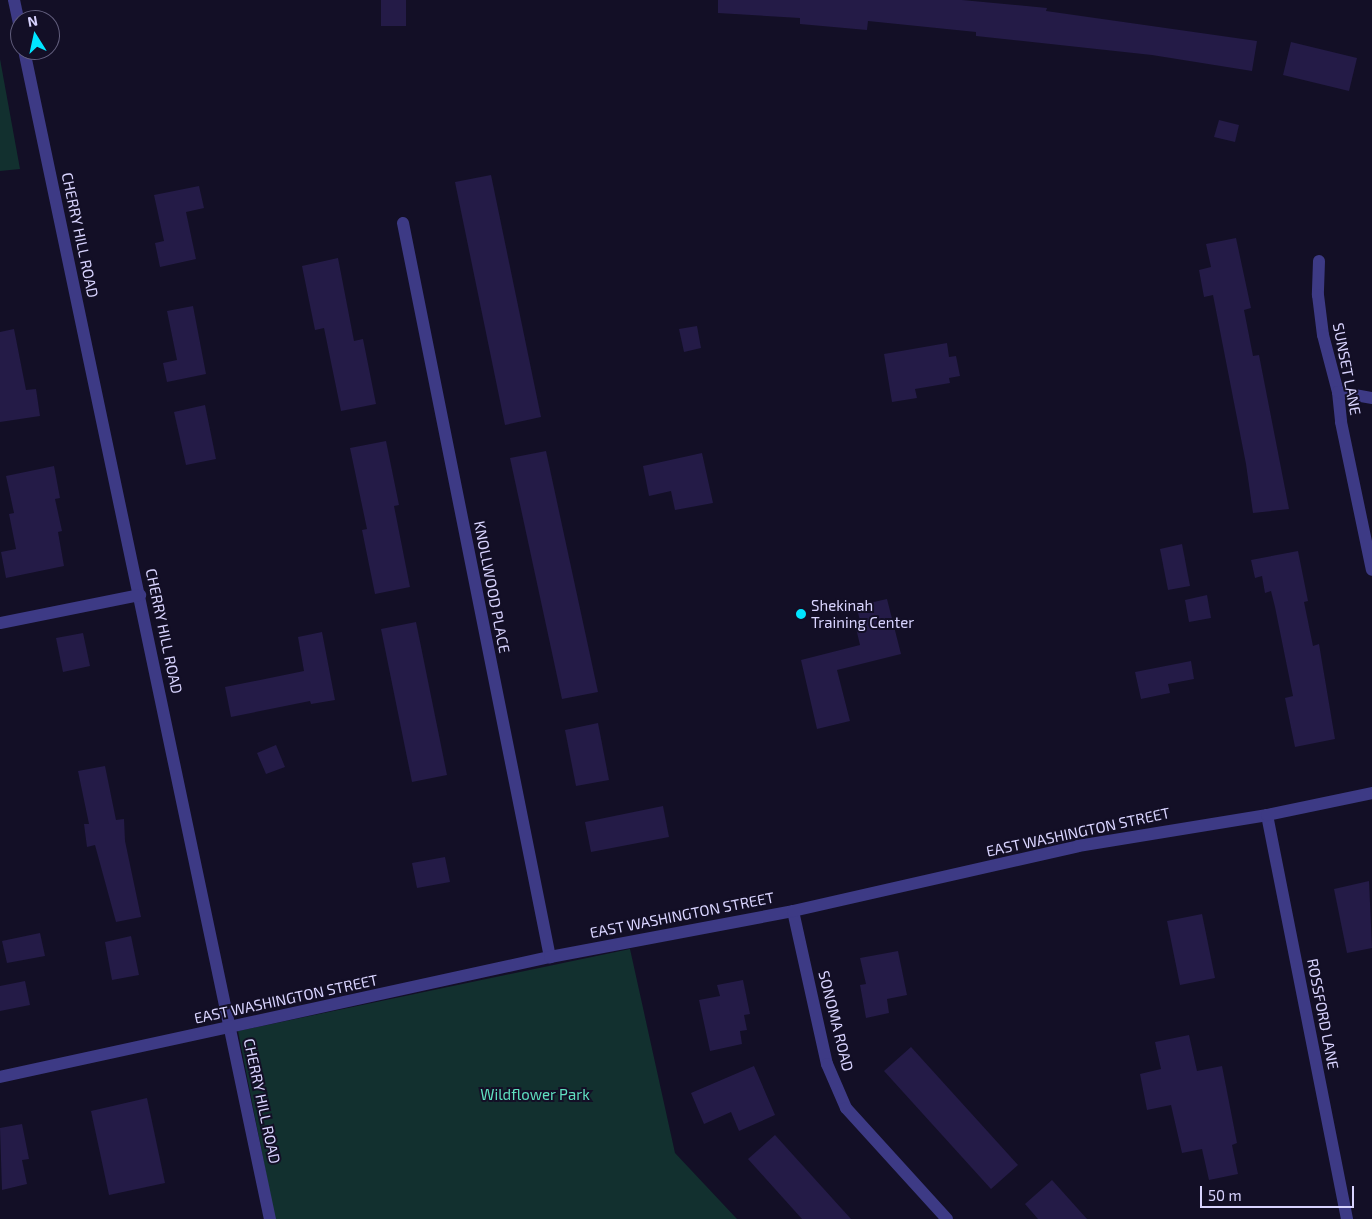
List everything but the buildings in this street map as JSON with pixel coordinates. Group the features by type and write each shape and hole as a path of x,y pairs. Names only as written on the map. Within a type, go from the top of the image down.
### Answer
{"street":[{"name":"CHERRY HILL ROAD","path":"26,60 270,1219"},
{"name":"KNOLLWOOD PLACE","path":"402,223 550,957"},
{"name":"SUNSET LANE","path":"1319,261 1318,295 1323,335 1338,392 1341,422 1372,570"},
{"path":"1338,392 1372,398"},
{"path":"0,623 140,595"},
{"name":"EAST WASHINGTON STREET","path":"0,1077 550,957 793,911 1078,846 1267,815 1372,793"},
{"name":"ROSSFORD LANE","path":"1267,815 1347,1219"},
{"name":"SONOMA ROAD","path":"793,911 827,1064 846,1108 947,1219"}],"green space":[{"path":"0,59 20,169 0,171"},
{"name":"Wildflower Park","path":"630,949 675,1153 737,1219 275,1219 238,1031"}],"place":[{"name":"Shekinah Training Center","path":"801,614"}]}
